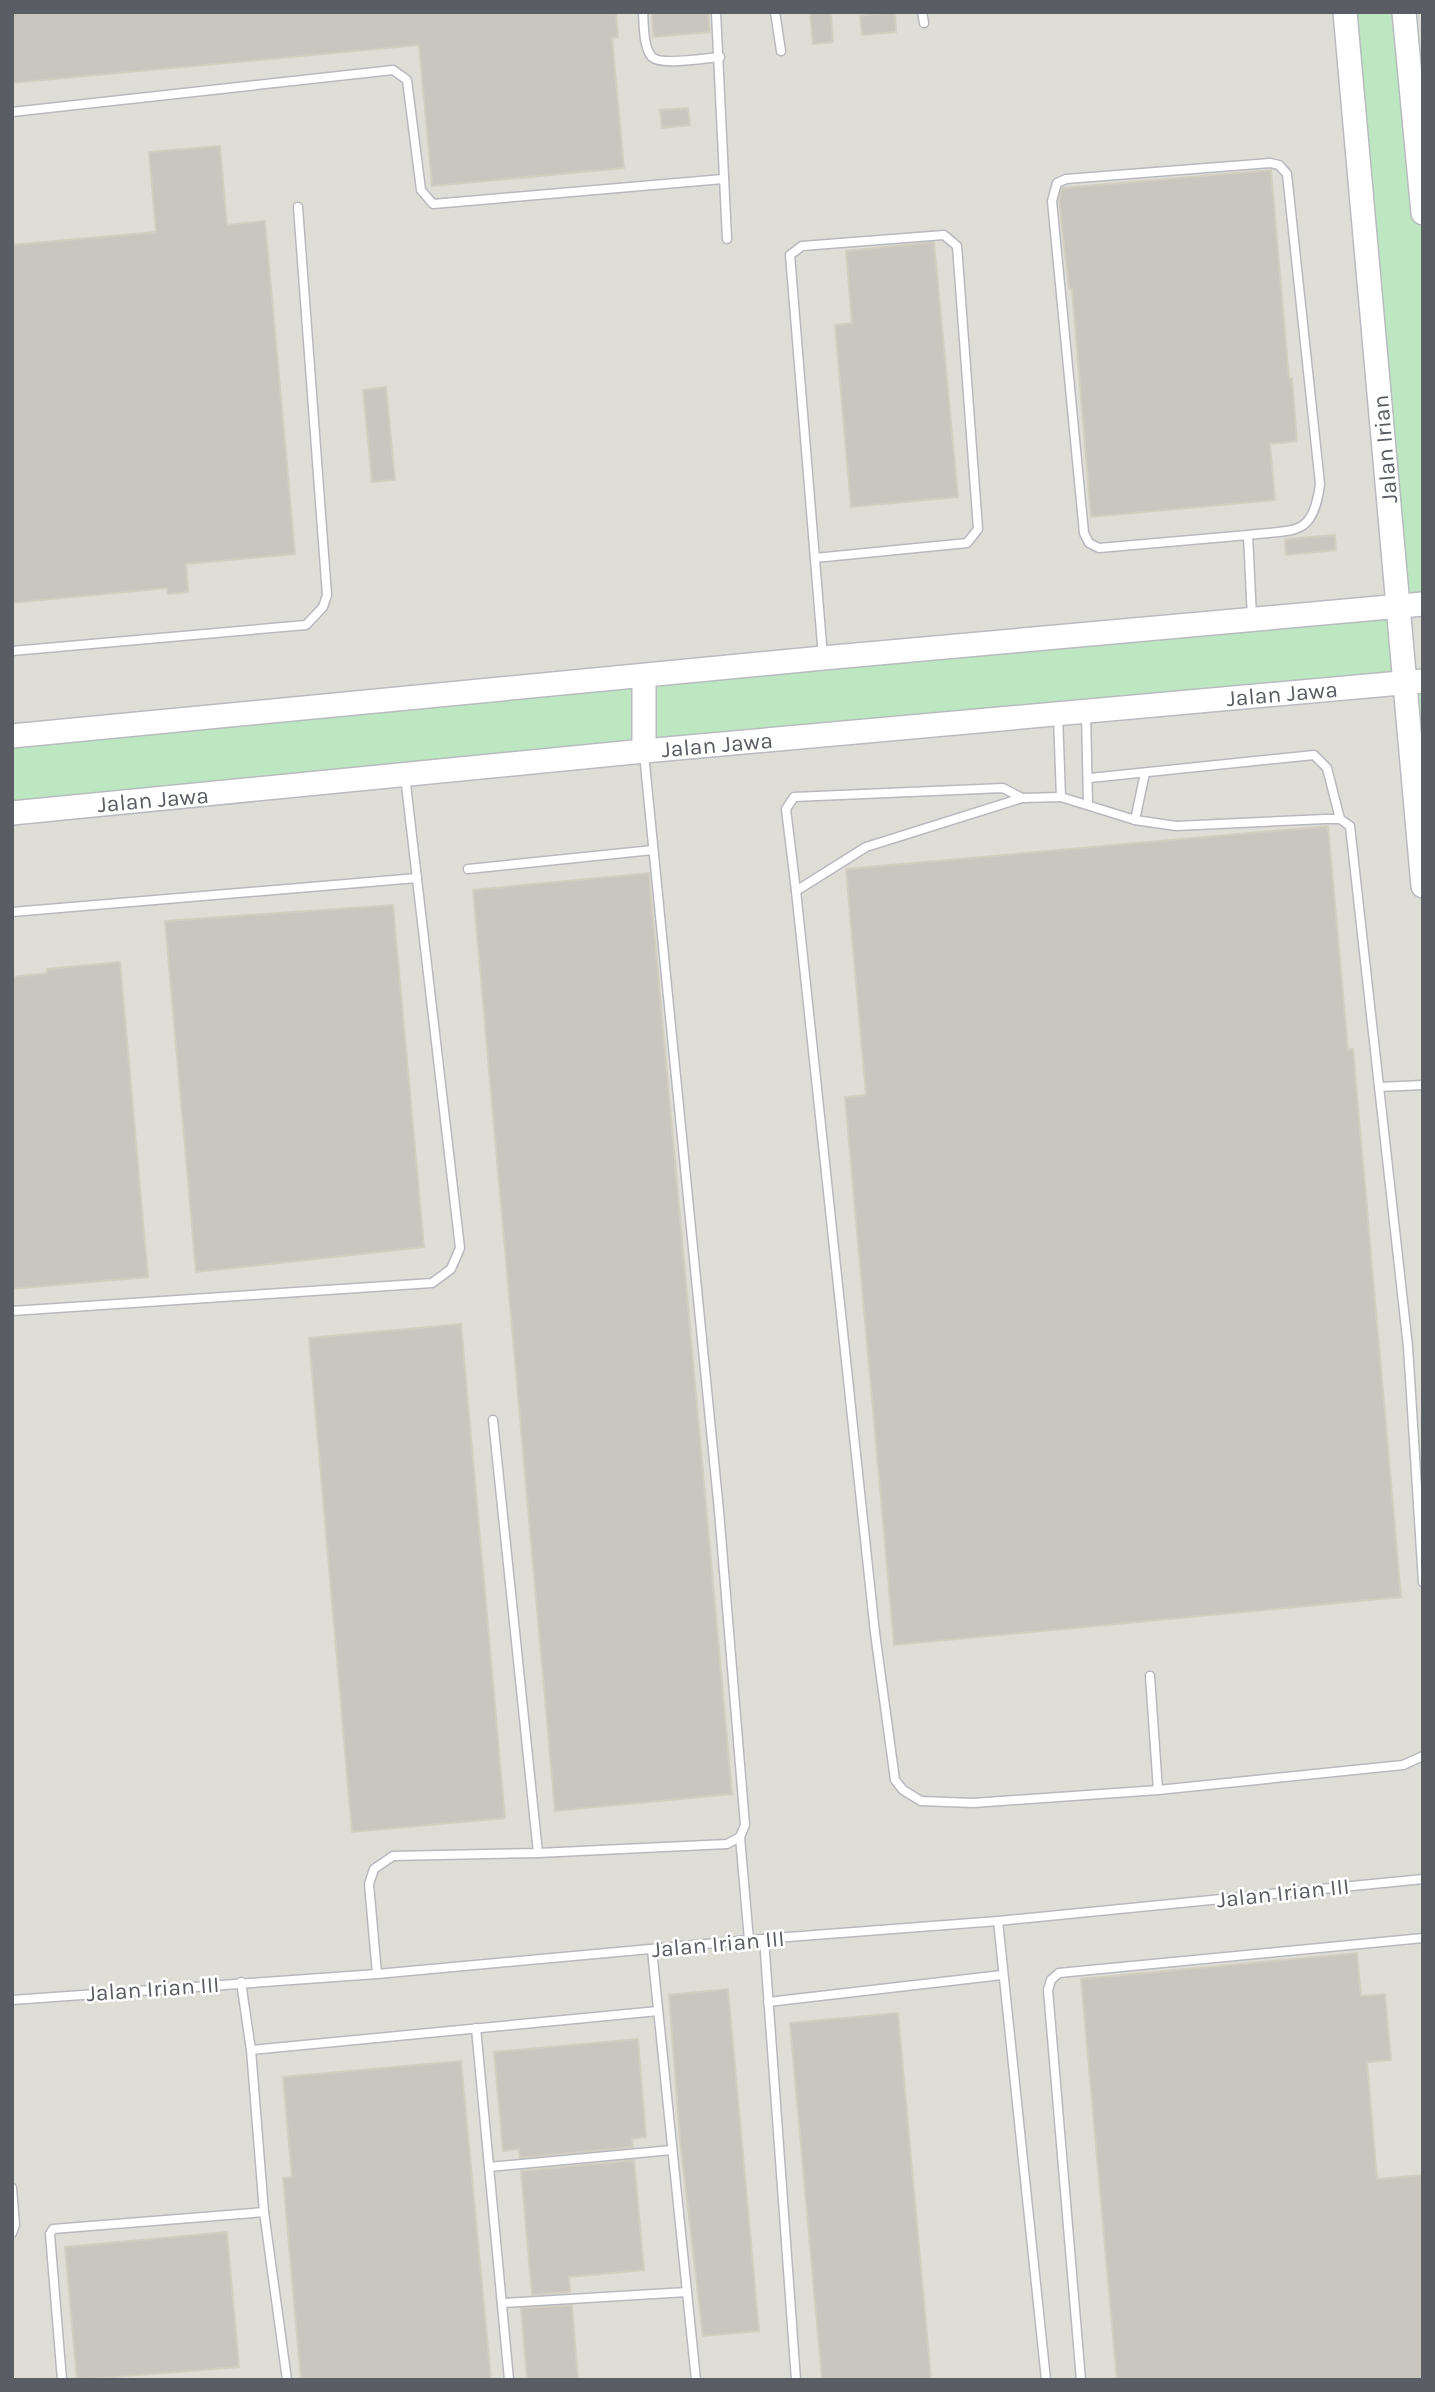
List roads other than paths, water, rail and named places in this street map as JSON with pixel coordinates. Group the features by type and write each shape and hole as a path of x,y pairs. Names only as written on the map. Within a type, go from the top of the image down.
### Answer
{"street":[{"name":"Jalan Irian","path":"1345,12 1399,606 1414,682 1423,886"},
{"path":"1404,12 1412,55 1423,213"},
{"path":"12,736 823,658 1423,604"},
{"path":"644,676 644,751"},
{"name":"Jalan Jawa","path":"12,813 644,751 1414,682"}],"lane":[{"path":"642,12 647,46 651,56 660,62 720,57"},
{"path":"716,12 727,239"},
{"path":"775,12 781,51"},
{"path":"922,12 923,23"},
{"path":"12,111 393,70 407,80 421,190 433,204 723,179"},
{"path":"1270,163 1279,165 1287,174 1320,484 1317,508 1311,520 1303,527 1248,535 1099,548 1089,543 1084,533 1052,201 1057,183 1066,179 1270,163"},
{"path":"12,651 306,625 323,607 327,595 298,207"},
{"path":"815,558 967,543 978,529 957,247 944,235 802,246 790,255 823,658"},
{"path":"1248,535 1252,618"},
{"path":"1086,711 1090,778 1088,804"},
{"path":"1058,714 1061,797"},
{"path":"644,751 721,1524 745,1825 740,1837 749,1940"},
{"path":"1090,778 1314,755 1328,768 1340,820"},
{"path":"1135,820 1145,773"},
{"path":"12,1311 432,1283 451,1269 460,1248 405,776"},
{"path":"1022,799 1003,788 794,797 786,809 875,1633 895,1780 903,1790 921,1801 973,1803 1158,1790 1403,1765 1423,1756"},
{"path":"796,891 866,847 1022,799 1061,797 1135,820 1176,826 1340,820 1350,826 1408,1348 1423,1582"},
{"path":"468,869 653,850"},
{"path":"12,912 417,878"},
{"path":"1379,1087 1423,1085"},
{"path":"493,1420 538,1853"},
{"path":"1150,1676 1158,1790"},
{"path":"377,1974 369,1884 374,1869 382,1860 393,1856 538,1853 727,1844 740,1837"},
{"name":"Jalan Irian III","path":"12,2000 377,1974 749,1940 998,1921 1423,1879"},
{"path":"998,1921 1046,2380"},
{"path":"1081,2380 1048,1990 1051,1980 1059,1973 1423,1938"},
{"path":"764,1939 796,2380"},
{"path":"652,1950 696,2380"},
{"path":"768,2002 1002,1975"},
{"path":"241,1982 251,2050 264,2212 287,2380"},
{"path":"251,2050 658,2011"},
{"path":"476,2028 509,2380"},
{"path":"489,2167 672,2150"},
{"path":"12,2188 15,2225 12,2233"},
{"path":"62,2380 50,2234 53,2230 264,2212"},
{"path":"502,2303 687,2292"}]}
